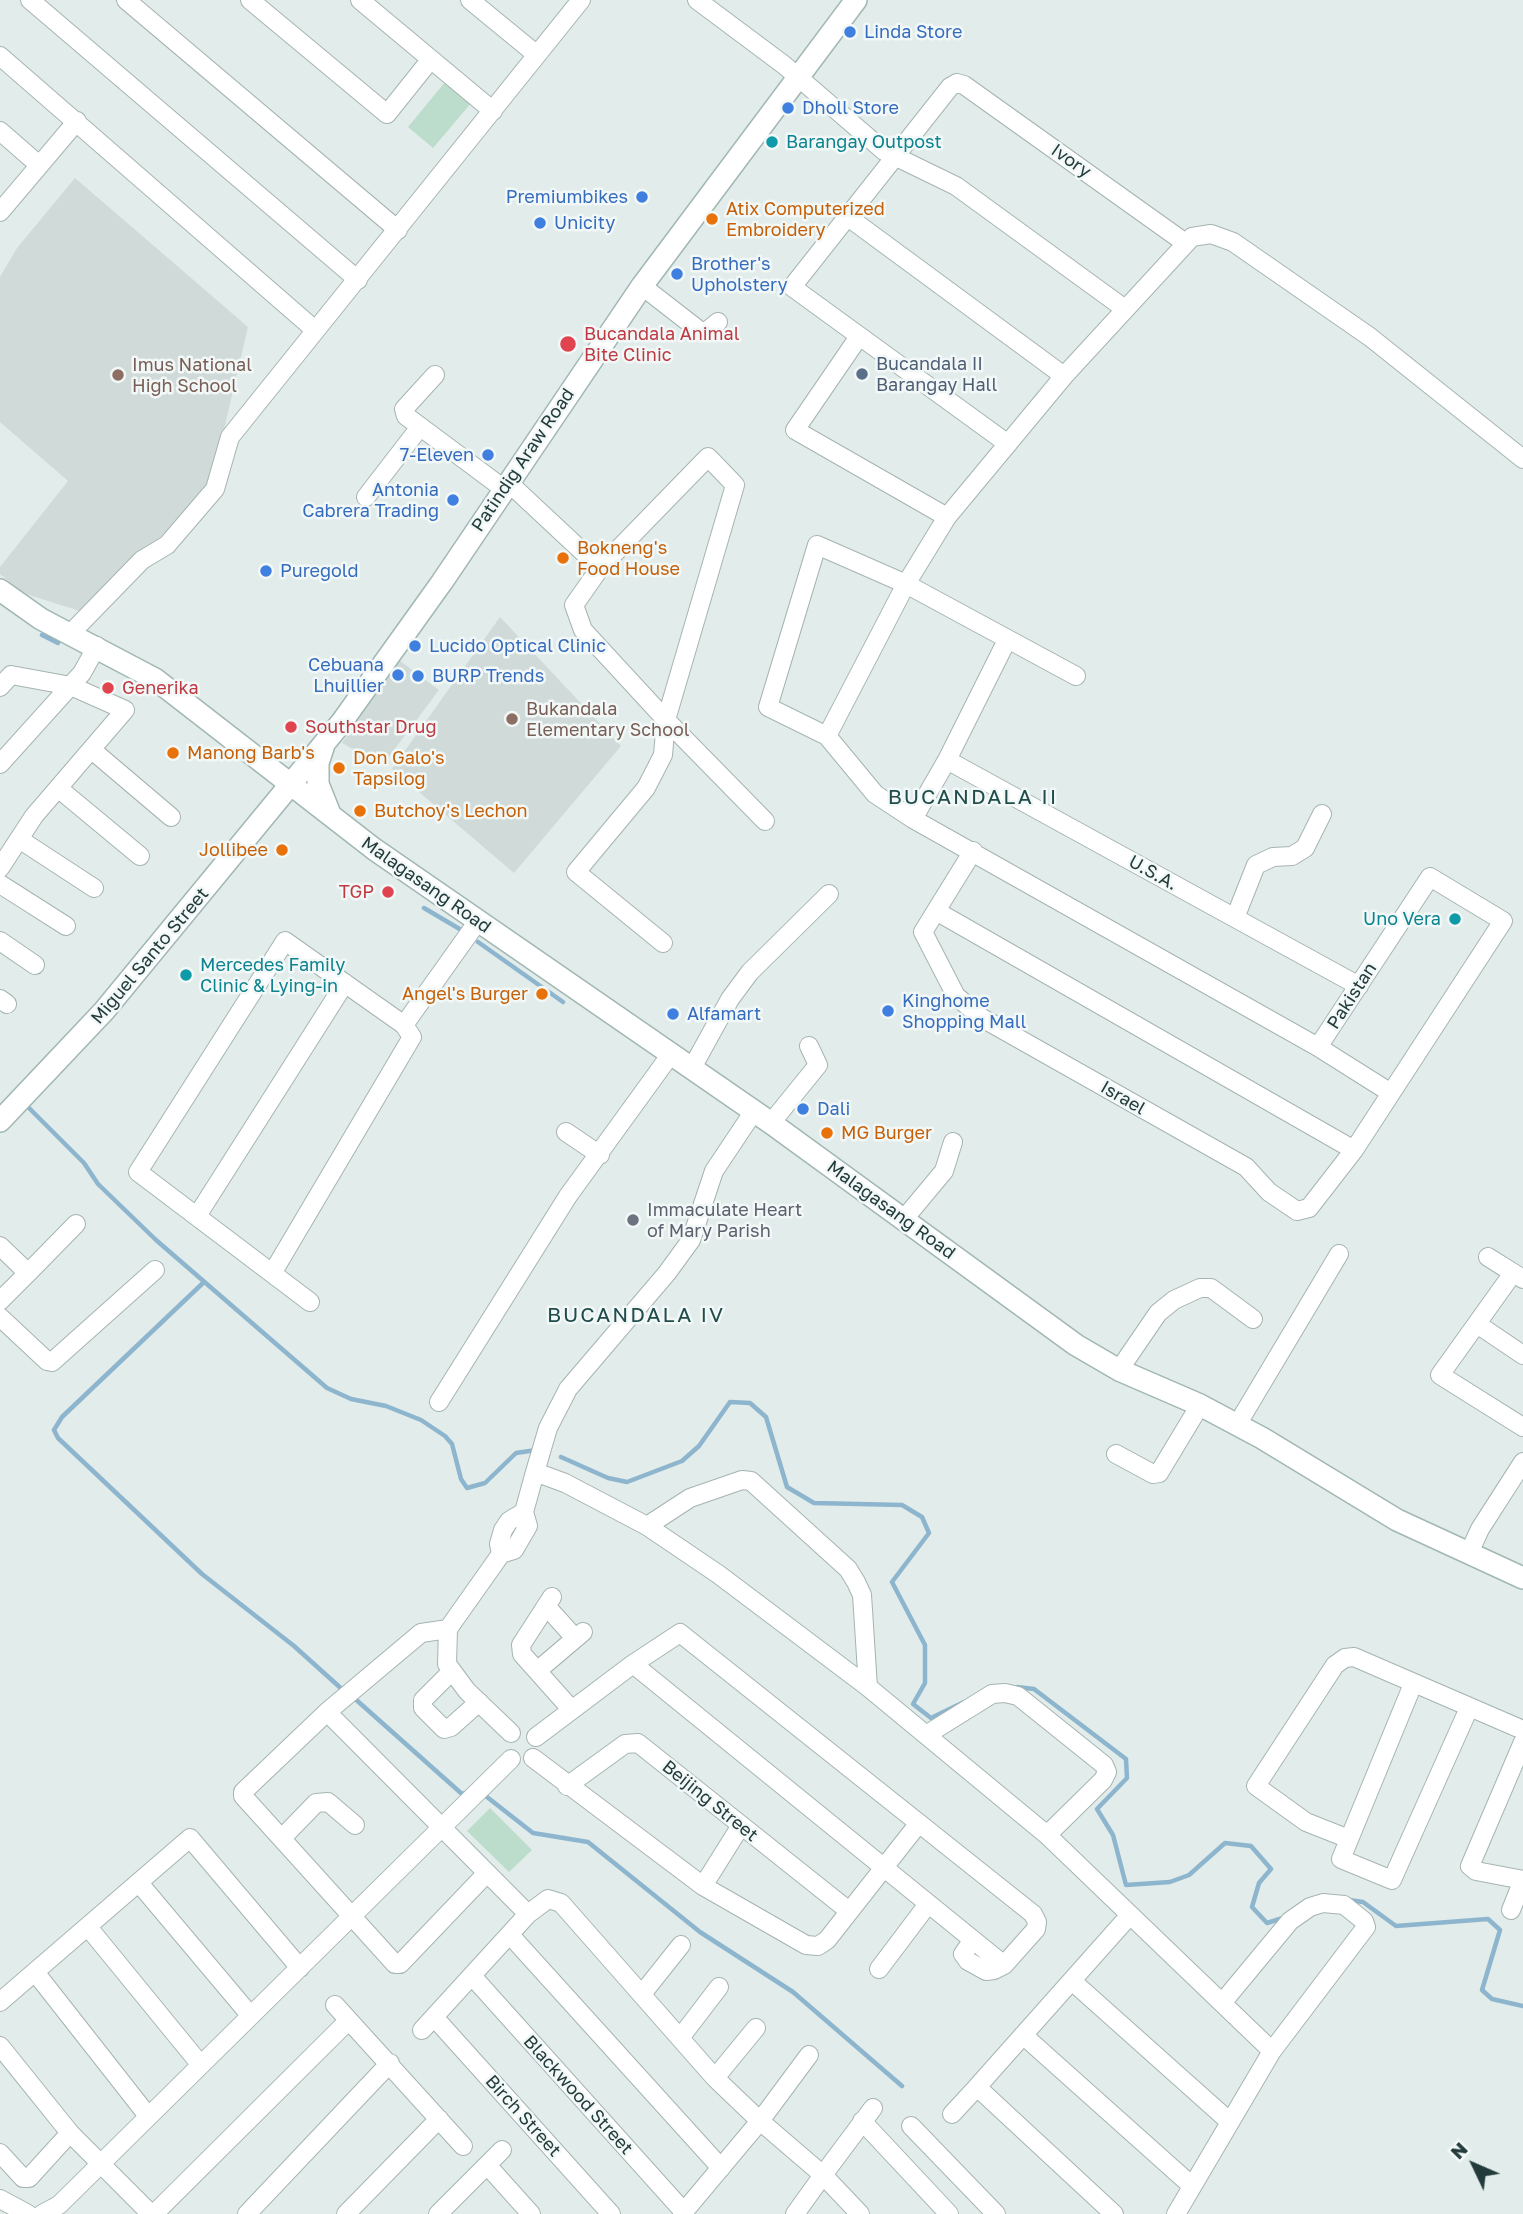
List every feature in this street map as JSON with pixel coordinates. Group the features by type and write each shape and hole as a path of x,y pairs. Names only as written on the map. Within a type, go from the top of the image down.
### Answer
{"main road":[{"name":"Patindig Araw Road","path":"292,785 405,635 642,286 856,0"},
{"name":"Malagasang Road","path":"0,590 32,614 155,678 333,819 763,1117 1076,1345 1119,1370 1237,1424 1397,1520 1523,1578"},
{"path":"323,746 318,763 318,784 333,819"},
{"name":"Miguel Santo Street","path":"0,1121 81,1038 292,785"}],"street":[{"path":"30,0 358,280"},
{"path":"126,0 398,230"},
{"path":"250,0 387,114 430,59"},
{"path":"360,0 493,111"},
{"path":"470,0 537,55"},
{"path":"70,634 142,560 167,545 215,489 230,437 580,0"},
{"path":"697,0 784,65 796,78 896,159 956,186 1125,309"},
{"path":"0,55 315,330"},
{"name":"Ivory","path":"896,159 950,86 957,83 1184,242"},
{"path":"1,208 77,121"},
{"path":"0,131 39,165"},
{"path":"896,159 792,287 1008,444"},
{"path":"848,218 1064,376"},
{"path":"827,736 906,584 947,517 1064,376 1184,242 1201,234 1211,234 1233,242 1370,337 1523,459"},
{"path":"642,286 700,331 707,331 718,322"},
{"path":"859,338 795,430 947,517"},
{"path":"435,374 404,409 406,416 506,486 600,568"},
{"path":"366,497 420,427"},
{"path":"663,943 576,872 646,788 663,755 666,720 735,485 708,457 600,568 574,605 583,630 666,720 765,821"},
{"path":"1076,676 906,584 817,545 768,707 827,736 875,794 913,819 1318,1048 1391,1093"},
{"path":"913,819 947,760 1007,640"},
{"path":"0,764 84,671 97,646"},
{"path":"0,687 11,675 71,686 125,710 34,816 0,868"},
{"path":"92,750 171,817"},
{"name":"U.S.A.","path":"947,760 1359,986"},
{"path":"58,789 140,856"},
{"path":"1235,918 1256,865 1273,857 1292,856 1305,848 1322,814"},
{"path":"19,839 94,888"},
{"name":"Israel","path":"973,851 923,932 956,996 982,1018 1246,1167 1269,1192 1297,1211 1310,1208 1354,1150 1391,1093"},
{"name":"Pakistan","path":"1318,1048 1430,877 1503,921 1391,1093"},
{"path":"0,884 66,926"},
{"path":"692,1068 744,980 829,894"},
{"path":"936,911 1354,1150"},
{"path":"404,1025 478,920"},
{"path":"0,941 36,965"},
{"path":"273,1272 412,1037 404,1025 285,941 138,1172 273,1272 310,1303"},
{"path":"197,1216 345,983"},
{"path":"511,1732 479,1702 447,1664 448,1629 501,1554 499,1544 509,1521 524,1513 548,1428 568,1389 667,1273 691,1240 714,1171 763,1117 818,1065 809,1046"},
{"path":"439,1402 568,1196 671,1054"},
{"path":"566,1132 600,1155"},
{"path":"904,1219 944,1171 953,1142"},
{"path":"0,1301 76,1224"},
{"path":"0,1246 27,1273"},
{"path":"1237,1424 1339,1254"},
{"path":"1488,1257 1518,1276 1477,1324 1440,1375 1523,1427"},
{"path":"0,1317 47,1362 52,1362 155,1270"},
{"path":"1119,1370 1158,1313 1174,1300 1200,1288 1211,1288 1253,1319"},
{"path":"1477,1324 1523,1355"},
{"path":"1116,1454 1153,1474 1159,1473 1200,1405"},
{"path":"1469,1553 1480,1529 1523,1462"},
{"path":"535,1472 565,1483 647,1526 718,1574 868,1687 1048,1835 1272,2051"},
{"path":"647,1526 690,1498 742,1480 751,1481 848,1569 856,1582 862,1595 868,1687"},
{"path":"537,1671 579,1635 549,1602 521,1645 522,1654 537,1671 571,1709"},
{"path":"448,1629 421,1633 327,1712 243,1792 397,1965 486,1874"},
{"path":"536,1737 633,1664 680,1633 1033,1914 1037,1922 1036,1929 1004,1965 633,1664"},
{"path":"1349,1839 1306,1822 1256,1786 1335,1665 1345,1658 1354,1657 1523,1730"},
{"path":"452,1671 423,1700 423,1708 444,1729 451,1727 479,1702"},
{"path":"1413,1684 1341,1859 1392,1880 1469,1708"},
{"path":"926,1735 992,1694 1006,1693 1018,1696 1104,1765 1107,1772 1103,1780 1048,1835"},
{"path":"327,1712 528,1914"},
{"path":"529,1730 536,1737 539,1748 533,1758 522,1762 511,1759 506,1750 506,1741 511,1732 529,1730"},
{"name":"Beijing Street","path":"568,1786 632,1741 638,1743 740,1828 849,1911"},
{"path":"1511,1910 1523,1880 1476,1871 1470,1866 1470,1861 1523,1742"},
{"path":"533,1758 703,1886 806,1945 818,1946 827,1940 919,1823"},
{"path":"42,2214 59,2205 250,2015 354,1917 511,1759"},
{"path":"283,1837 316,1803 328,1802 355,1825"},
{"path":"703,1886 740,1828"},
{"path":"0,2002 193,1839 300,1968"},
{"path":"139,1883 250,2015"},
{"path":"473,1977 528,1914 548,1899 561,1903 715,2078 823,2175 860,2214"},
{"path":"1176,2214 1272,2051 1366,1927 1364,1921 1344,1905 1323,1903 1310,1908 1290,1921 1222,2003"},
{"path":"879,1969 929,1904"},
{"path":"952,2114 1130,1915"},
{"path":"88,1927 200,2064"},
{"path":"511,1936 722,2168"},
{"path":"642,1994 681,1945"},
{"path":"35,1972 148,2116"},
{"name":"Birch Street","path":"473,1977 428,2024 611,2214"},
{"name":"Blackwood Street","path":"473,1977 683,2213"},
{"path":"1072,1981 1230,2122"},
{"path":"680,2038 719,1987"},
{"path":"335,2005 463,2146"},
{"path":"0,2046 70,2133 152,2214 348,2021"},
{"path":"715,2078 756,2028"},
{"path":"1023,2035 1192,2186"},
{"path":"683,2213 760,2121 809,2055"},
{"path":"247,2214 390,2063"},
{"path":"976,2087 1114,2214"},
{"path":"795,2214 867,2114 949,2214"},
{"path":"346,2214 439,2119"},
{"path":"911,2126 996,2214"},
{"path":"0,2153 23,2178 29,2178 70,2133"},
{"path":"447,2211 502,2150"},
{"path":"487,2165 531,2214"},
{"path":"0,2199 28,2214"}],"shaded area":[{"name":"Imus National High School","path":"75,178 248,327 211,485 86,613 23,593 0,574 0,567 68,481 0,422 0,277 17,248"},
{"name":"Bukandala Elementary School","path":"500,617 621,746 514,873 392,769"},
{"path":"399,660 439,690 382,766 342,743"}],"green space":[{"path":"446,81 472,102 433,148 408,127"},
{"path":"490,1808 532,1850 509,1872 467,1831"}],"waterway":[{"path":"42,635 58,643"},
{"path":"424,908 463,931"},
{"path":"478,942 563,1002"},
{"path":"28,1107 84,1163 98,1184 156,1240 327,1388 351,1399 386,1406 421,1420 445,1436 452,1444 461,1479 467,1488 485,1483 516,1453 536,1450"},
{"path":"203,1283 62,1417 54,1430 58,1438 202,1574 294,1646 344,1691"},
{"path":"561,1457 608,1478 627,1482 682,1461 699,1446 730,1402 750,1403 766,1417 787,1487 814,1503 902,1505 922,1517 929,1533 892,1582 925,1645 925,1683 913,1704 931,1718 964,1702"},
{"path":"1017,1687 1034,1689 1126,1759 1127,1778 1097,1809 1113,1835 1126,1885 1170,1882 1189,1875 1225,1843 1251,1846 1271,1869 1259,1883 1252,1907 1267,1923 1286,1917"},
{"path":"353,1697 462,1794 469,1792"},
{"path":"487,1797 533,1833 588,1842 700,1932 793,1992 902,2086"},
{"path":"1349,1900 1363,1902 1396,1926 1488,1919 1500,1930 1482,1990 1492,1999 1523,2006"}],"place":[{"name":"Linda Store","path":"850,32"},
{"name":"Dholl Store","path":"788,108"},
{"name":"Barangay Outpost","path":"772,142"},
{"name":"Premiumbikes","path":"642,197"},
{"name":"Atix Computerized Embroidery","path":"712,219"},
{"name":"Unicity","path":"540,223"},
{"name":"Brother's Upholstery","path":"677,274"},
{"name":"Bucandala Animal Bite Clinic","path":"568,344"},
{"name":"Bucandala II Barangay Hall","path":"862,374"},
{"name":"Imus National High School","path":"118,375"},
{"name":"7-Eleven","path":"488,455"},
{"name":"Antonia Cabrera Trading","path":"453,500"},
{"name":"Bokneng's Food House","path":"563,558"},
{"name":"Puregold","path":"266,571"},
{"name":"Lucido Optical Clinic","path":"415,646"},
{"name":"Cebuana Lhuillier","path":"398,675"},
{"name":"BURP Trends","path":"418,676"},
{"name":"Generika","path":"108,688"},
{"name":"Bukandala Elementary School","path":"512,719"},
{"name":"Southstar Drug","path":"291,727"},
{"name":"Manong Barb's","path":"173,753"},
{"name":"Don Galo's Tapsilog","path":"339,768"},
{"name":"Butchoy's Lechon","path":"360,811"},
{"name":"Jollibee","path":"282,850"},
{"name":"TGP","path":"388,892"},
{"name":"Uno Vera","path":"1455,919"},
{"name":"Mercedes Family Clinic & Lying-in","path":"186,975"},
{"name":"Angel's Burger","path":"542,994"},
{"name":"Kinghome Shopping Mall","path":"888,1011"},
{"name":"Alfamart","path":"673,1014"},
{"name":"Dali","path":"803,1109"},
{"name":"MG Burger","path":"827,1133"},
{"name":"Immaculate Heart of Mary Parish","path":"633,1220"}],"district":[{"name":"BUCANDALA II","path":"973,797"},
{"name":"BUCANDALA IV","path":"636,1315"}]}
